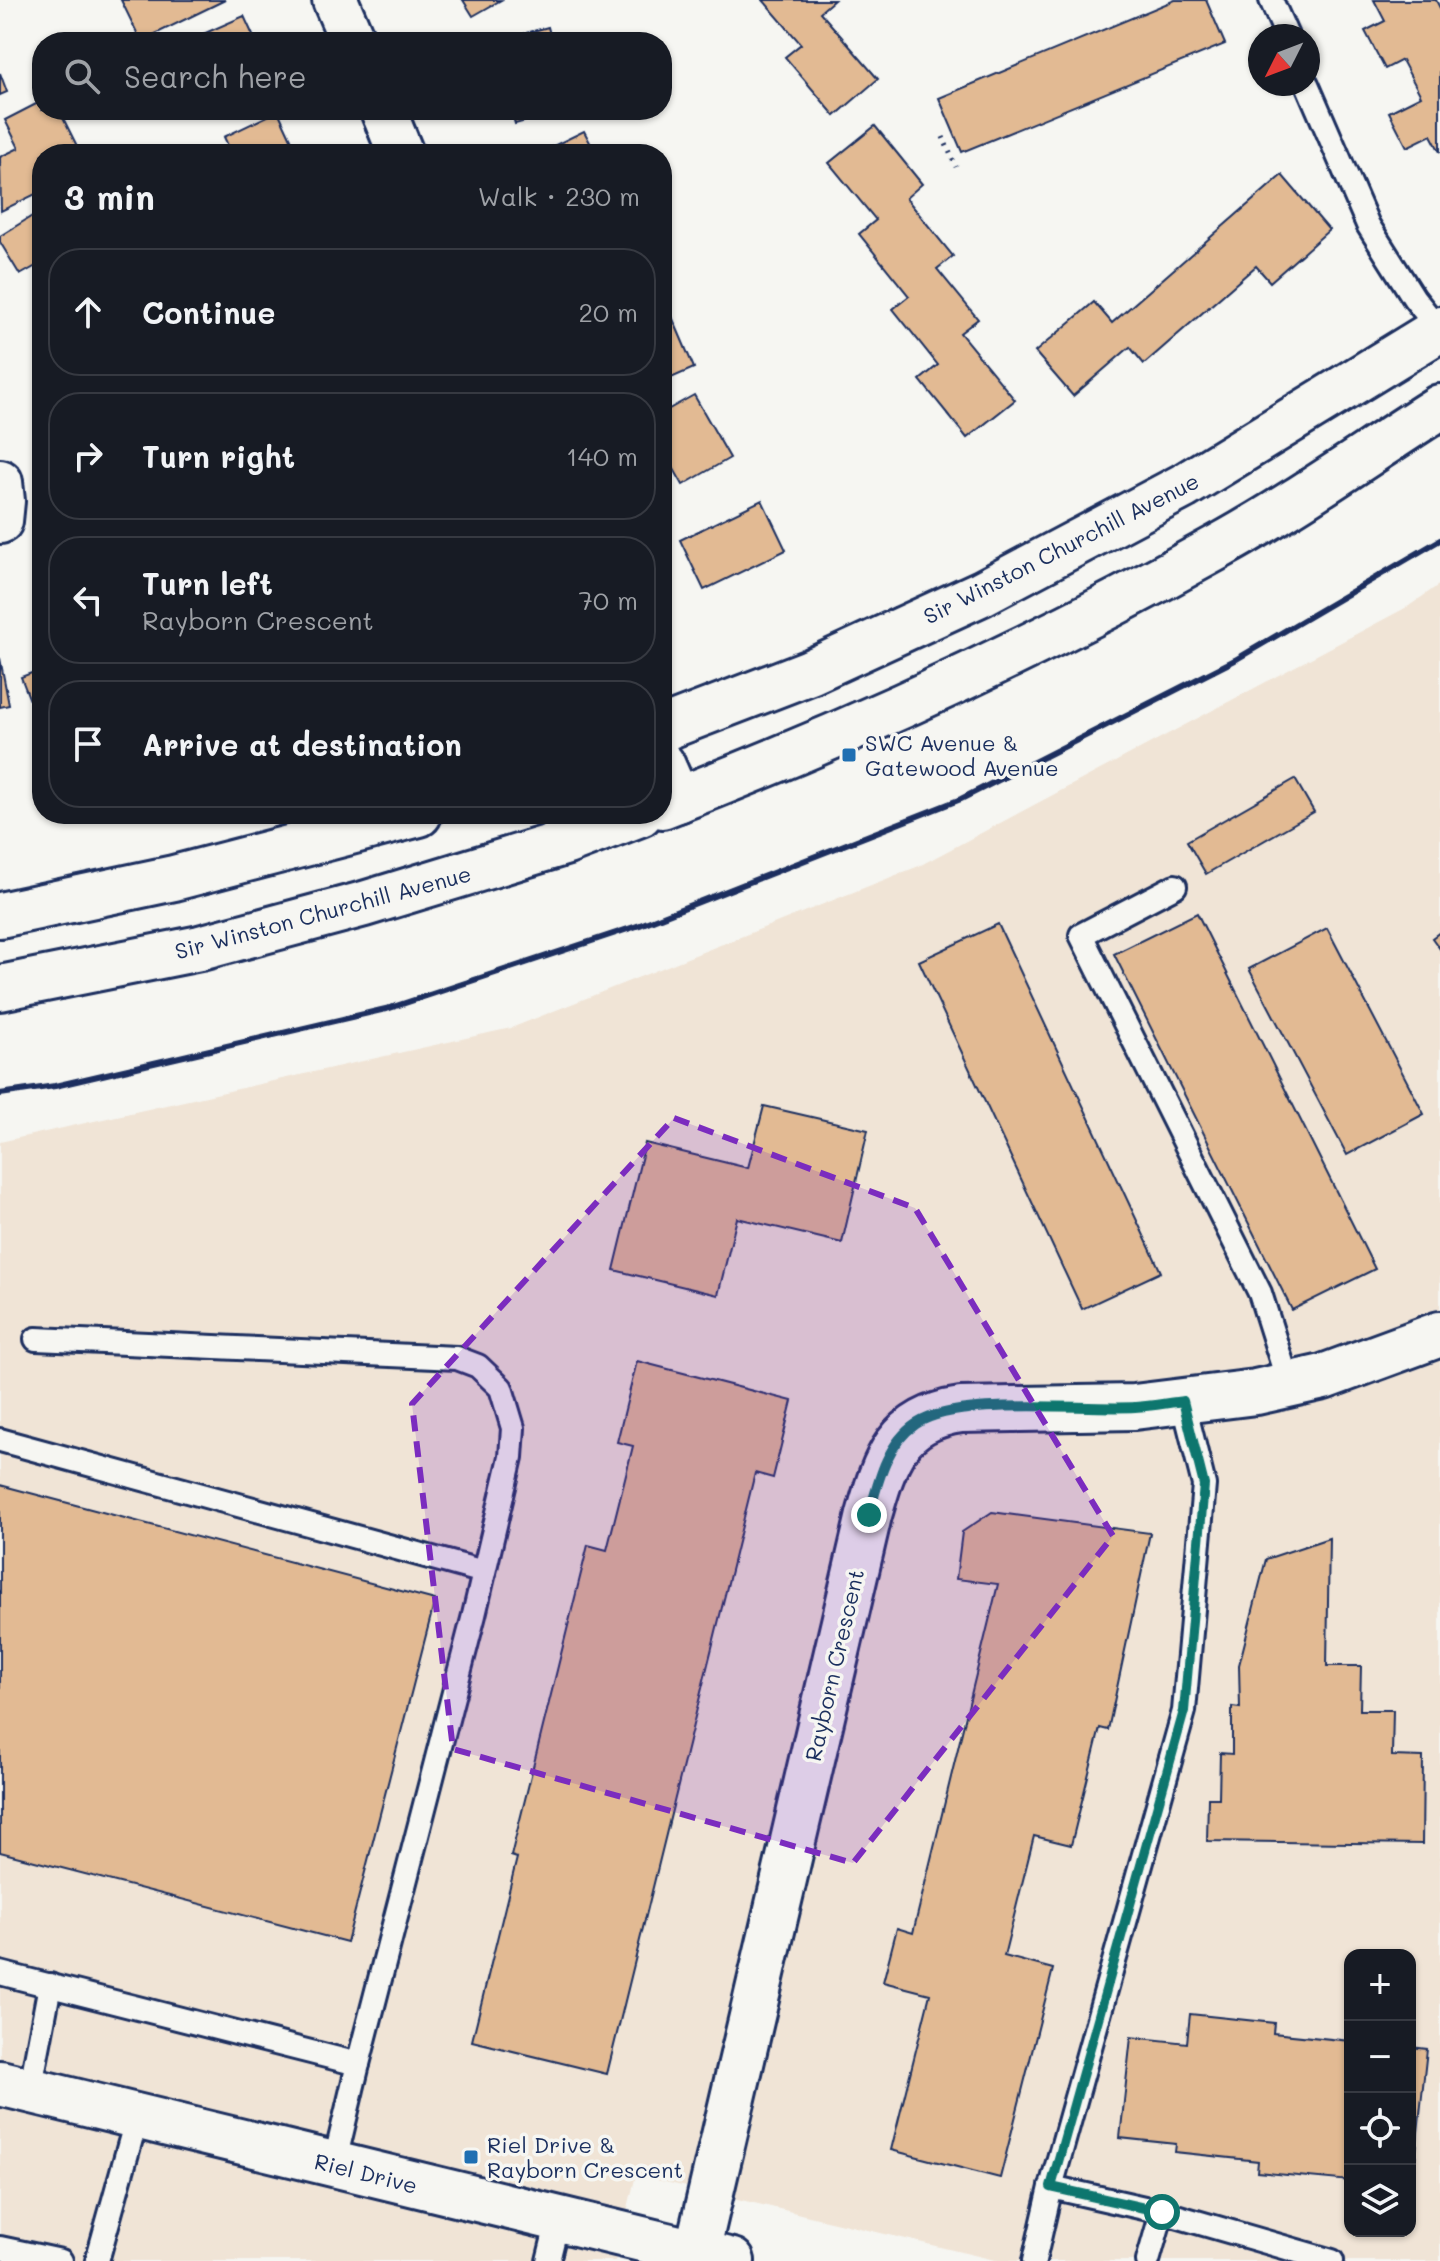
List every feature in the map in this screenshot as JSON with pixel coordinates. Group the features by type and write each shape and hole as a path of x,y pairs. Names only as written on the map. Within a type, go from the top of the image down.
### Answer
{"main road":[{"path":"335,0 349,32"},
{"path":"387,120 397,144"},
{"name":"Sir Winston Churchill Avenue","path":"672,725 810,672 982,593 1184,486 1439,330"},
{"name":"Sir Winston Churchill Avenue","path":"672,792 840,735 1014,654 1222,545 1440,407"},
{"path":"0,482 0,521"},
{"path":"0,915 174,878 381,824"},
{"name":"Sir Winston Churchill Avenue","path":"0,988 200,948 364,904 567,842 603,824"},
{"name":"Rayborn Crescent","path":"715,2256 869,1515 886,1460 915,1425 938,1413 996,1408 1134,1407 1256,1392 1288,1382 1323,1377 1440,1334"},
{"name":"Riel Drive","path":"15,2087 334,2165 553,2240 715,2256"}],"lane":[{"path":"1271,0 1282,24"},
{"path":"1312,96 1368,225 1414,298 1439,330"},
{"path":"1175,886 1081,935 1260,1293 1288,1382"},
{"path":"36,1339 457,1358 478,1366 501,1388 513,1428 511,1457 334,2165"},
{"path":"1034,2261 1051,2187 1184,1711 1204,1485 1183,1401"},
{"path":"0,1440 484,1572"},
{"path":"0,1973 358,2064"},
{"path":"15,2087 50,1985"},
{"path":"97,2261 137,2117"},
{"path":"1051,2187 1162,2212 1332,2261"},
{"path":"1148,2261 1162,2212"},
{"path":"0,2248 61,2261"}],"path":[{"path":"943,137 956,167"}],"highlighted area":[{"path":"674,1118 915,1208 1113,1536 853,1863 453,1749 412,1404"}],"shaded area":[{"path":"1440,584 1440,2261 999,2261 636,2175 615,2261 0,2261 0,1142 511,1028 919,866 1409,606"}],"building":[{"path":"121,0 225,0 159,32 137,32"},
{"path":"463,0 501,0 473,16"},
{"path":"763,0 834,0 820,12 878,79 835,116 785,57 801,44"},
{"path":"1175,0 1206,0 1225,44 962,152 939,98"},
{"path":"1374,0 1436,0 1440,8 1440,152 1431,135 1407,147 1389,112 1421,96 1402,60 1385,69 1365,31 1385,21"},
{"path":"244,16 251,32 208,32"},
{"path":"548,27 549,32 530,32"},
{"path":"0,73 7,92 0,95"},
{"path":"32,106 32,120 64,120 76,144 32,144 32,196 1,211 0,157 19,148 5,120"},
{"path":"259,120 282,120 293,144 227,144 224,137"},
{"path":"875,126 922,184 906,198 953,256 937,269 978,319 960,333 1015,400 967,438 920,380 938,365 893,309 909,296 859,234 876,220 829,163"},
{"path":"584,131 591,144 557,144"},
{"path":"1282,175 1329,230 1270,282 1256,266 1144,364 1130,347 1073,396 1035,352 1094,302 1112,323"},
{"path":"32,216 32,268 20,275 0,242 0,236"},
{"path":"672,317 694,368 672,378"},
{"path":"694,395 730,458 683,485 672,466 672,407"},
{"path":"762,500 786,550 704,590 680,540"},
{"path":"0,658 9,705 0,707"},
{"path":"32,673 32,705 21,677"},
{"path":"1295,779 1314,812 1206,874 1187,841"},
{"path":"1197,913 1375,1269 1292,1310 1114,954"},
{"path":"998,924 1161,1272 1082,1309 919,961"},
{"path":"1327,928 1424,1114 1347,1155 1249,969"},
{"path":"1440,932 1440,949 1432,938"},
{"path":"764,1106 868,1130 842,1243 737,1218 718,1295 614,1270 645,1143 748,1168"},
{"path":"637,1361 792,1401 773,1478 755,1473 607,2074 472,2041 517,1858 511,1856 588,1545 607,1550 633,1446 617,1442"},
{"path":"0,1485 435,1600 347,1942 0,1852"},
{"path":"992,1512 1150,1533 1108,1730 1100,1728 1071,1845 1034,1836 1004,1956 1053,1969 1000,2178 891,2150 930,1994 883,1982 897,1928 913,1933 998,1584 956,1579 962,1532"},
{"path":"1329,1538 1327,1666 1361,1666 1360,1710 1393,1710 1392,1756 1423,1757 1422,1844 1207,1841 1208,1798 1219,1798 1220,1753 1232,1754 1232,1707 1240,1708 1239,1665 1266,1559"},
{"path":"1190,2014 1274,2023 1273,2033 1344,2040 1344,2180 1257,2172 1258,2161 1175,2152 1176,2144 1120,2138 1131,2037 1187,2043"},
{"path":"1416,2048 1427,2049 1416,2151"}],"railway":[{"path":"0,1094 55,1086 390,1008 640,925 961,799 1235,660 1440,540"}],"place":[{"name":"SWC Avenue & Gatewood Avenue","path":"849,755"},
{"name":"Riel Drive & Rayborn Crescent","path":"471,2157"}],"route":[{"path":"869,1515 886,1460 898,1442 915,1425 938,1413 996,1408 1134,1407 1183,1401 1204,1485 1184,1711 1051,2187 1162,2212"}]}
